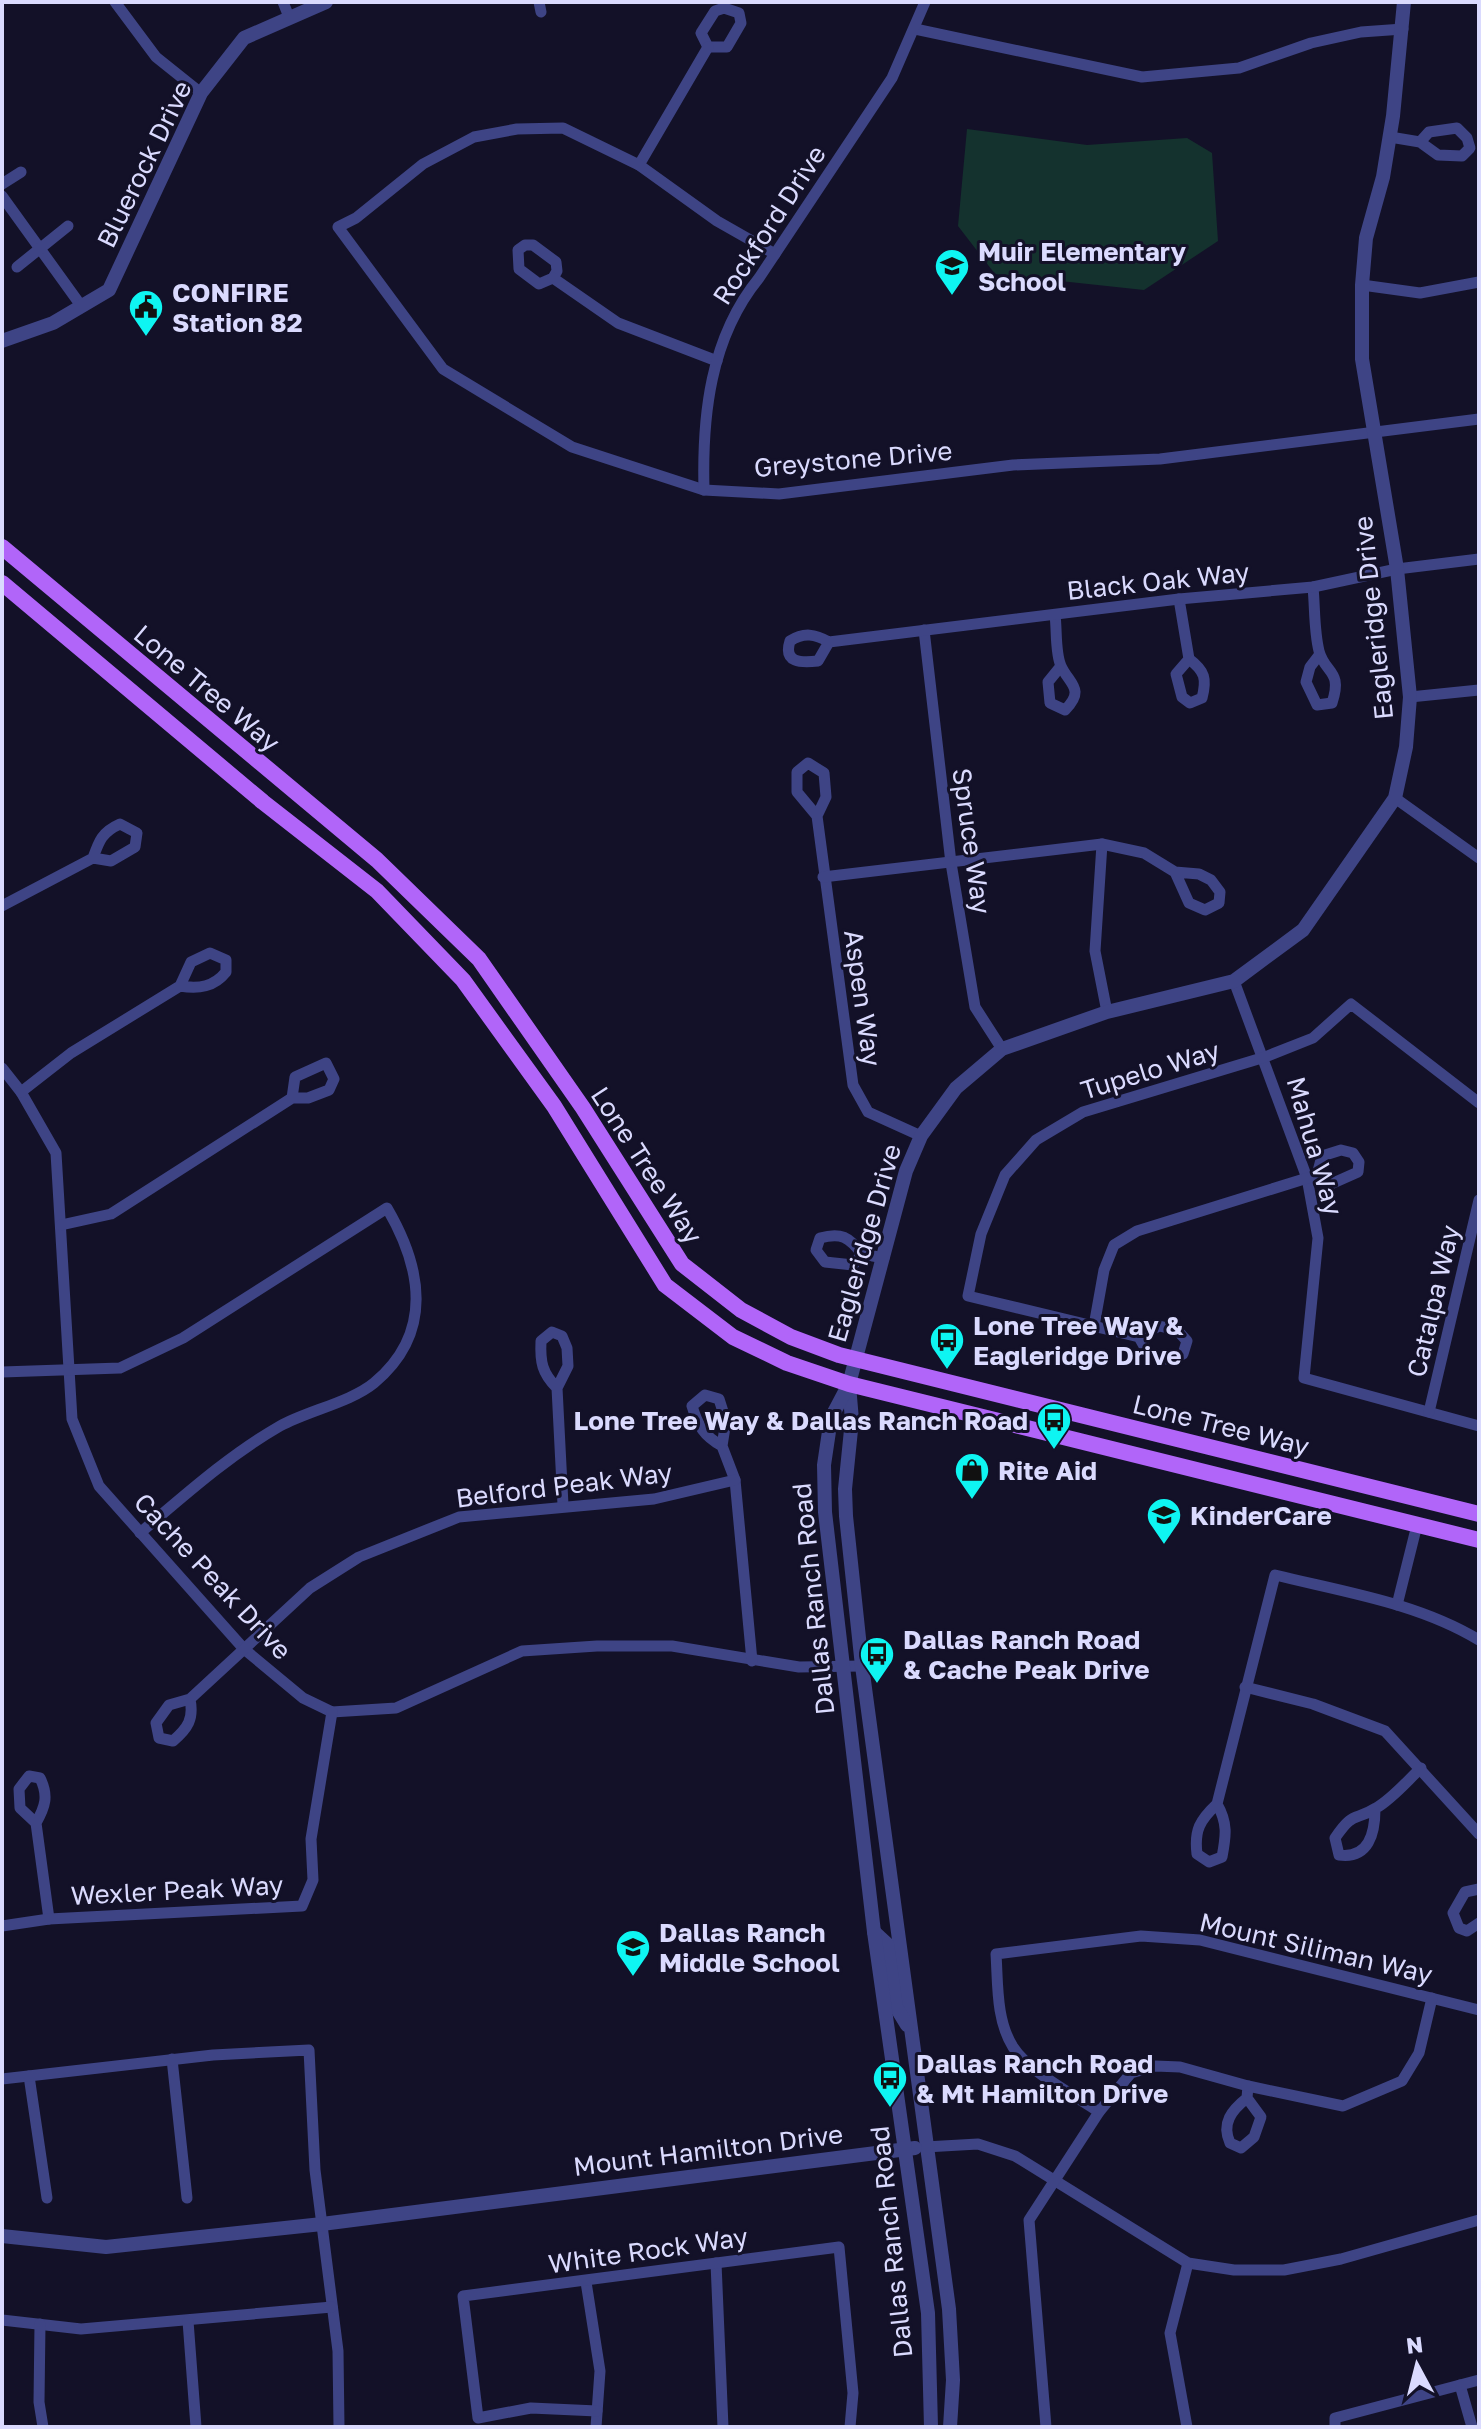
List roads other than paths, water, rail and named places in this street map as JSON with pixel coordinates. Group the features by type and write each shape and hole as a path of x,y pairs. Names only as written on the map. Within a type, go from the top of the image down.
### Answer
{"main road":[{"name":"Lone Tree Way","path":"2,547 377,860 479,959 583,1108 682,1264 741,1310 791,1337 855,1359 1479,1514"},
{"name":"Lone Tree Way","path":"2,583 263,802 377,891 455,971 554,1106 665,1285 733,1337 787,1363 849,1384 1479,1540"},
{"path":"1133,1455 1139,1446 1155,1443 1224,1459 1242,1455"}],"street":[{"path":"115,2 156,57 201,93"},
{"path":"283,2 289,17"},
{"name":"Bluerock Drive","path":"2,341 35,331 109,290 201,93 244,38 326,2"},
{"name":"Rockford Drive","path":"704,490 703,430 717,361 740,302 892,78 925,2"},
{"name":"Eagleridge Drive","path":"849,1384 906,1171 921,1136 956,1088 1002,1049 1107,1012 1234,981 1303,930 1395,798 1406,747 1410,697 1397,569 1362,359 1362,285 1366,238 1390,137 1404,2"},
{"path":"915,29 1142,77 1239,68 1311,43 1361,32 1403,29"},
{"path":"708,47 639,165 717,221 775,254"},
{"name":"Greystone Drive","path":"639,165 563,128 517,129 474,137 423,164 356,218 338,227 443,369 572,447 704,490 779,494 1013,465 1160,459 1479,419"},
{"path":"1390,137 1420,142"},
{"path":"2,184 21,172"},
{"path":"4,203 40,247 82,307"},
{"path":"17,267 68,226"},
{"path":"553,278 618,323 717,361"},
{"path":"1362,285 1420,293 1479,282"},
{"name":"Black Oak Way","path":"829,642 1179,599 1313,587 1397,569 1479,559"},
{"path":"1313,587 1320,654"},
{"path":"1179,599 1189,659"},
{"path":"1055,615 1061,666"},
{"name":"Spruce Way","path":"924,630 951,863 975,1007 1002,1049"},
{"path":"1410,697 1479,690"},
{"path":"1395,798 1479,858"},
{"name":"Aspen Way","path":"817,816 853,1085 868,1112 921,1136"},
{"path":"1102,844 1095,951 1107,1012"},
{"path":"823,877 1102,844 1144,853 1175,872"},
{"path":"2,906 93,858"},
{"name":"Mahua Way","path":"1234,981 1312,1177 1318,1238 1304,1378 1429,1412"},
{"path":"21,1092 71,1053 180,986"},
{"name":"Tupelo Way","path":"1094,1326 968,1296 981,1234 1005,1175 1036,1140 1083,1112 1265,1057 1313,1038 1351,1004 1479,1103"},
{"name":"Cache Peak Drive","path":"2,1068 21,1092 56,1153 72,1419 99,1486 244,1649 303,1698 332,1712"},
{"path":"61,1225 111,1214 292,1098"},
{"path":"1139,1337 1094,1326 1104,1270 1114,1245 1137,1231 1312,1177"},
{"name":"Catalpa Way","path":"1429,1412 1479,1200"},
{"path":"2,1372 120,1368 183,1338 387,1208 405,1238 415,1274 416,1323 396,1359 373,1384 281,1425 225,1462 140,1533"},
{"path":"862,1254 884,1258"},
{"name":"Dallas Ranch Road","path":"849,1384 852,1420 845,1489 846,1516 862,1666 949,2309 953,2380 950,2427"},
{"name":"Dallas Ranch Road","path":"849,1384 831,1418 824,1465 825,1512 874,1932 928,2313 931,2427"},
{"path":"557,1388 563,1505"},
{"path":"1429,1412 1479,1426"},
{"path":"722,1446 735,1480 752,1661"},
{"name":"Belford Peak Way","path":"190,1699 310,1588 359,1557 459,1517 654,1499 735,1480"},
{"path":"1397,1605 1417,1525"},
{"path":"1217,1804 1226,1819 1226,1834 1222,1857 1209,1862 1197,1854 1195,1839 1199,1822 1217,1804 1275,1575 1397,1605 1450,1622 1479,1640"},
{"path":"332,1712 396,1708 522,1651 672,1646 799,1667 862,1666"},
{"path":"1245,1687 1313,1704 1385,1731 1479,1834"},
{"name":"Wexler Peak Way","path":"2,1926 49,1919 302,1906 313,1880 311,1839 332,1712"},
{"path":"1375,1809 1375,1831 1367,1847 1351,1857 1339,1855 1335,1838 1342,1827 1354,1815 1375,1809 1421,1768"},
{"path":"36,1823 49,1919"},
{"path":"1479,1889 1465,1892 1453,1913 1459,1928 1467,1931 1479,1923"},
{"path":"874,1932 887,1944 896,2007 912,2034"},
{"name":"Mount Siliman Way","path":"1099,2112 1041,2073 1013,2048 1000,2012 996,1954 1141,1936 1200,1940 1479,2010"},
{"path":"1046,2427 1029,2220 1099,2112 1131,2073 1155,2066 1180,2067 1248,2092 1343,2106 1402,2081 1419,2053 1432,1998"},
{"path":"2,2079 172,2059 309,2050 322,2224 338,2351 339,2427"},
{"path":"172,2059 187,2198"},
{"path":"29,2076 47,2198"},
{"name":"Mount Hamilton Drive","path":"2,2236 106,2247 322,2224 906,2149 978,2144 1015,2156 1188,2263 1234,2270 1284,2270 1341,2259 1479,2220"},
{"name":"White Rock Way","path":"597,2411 531,2408 478,2418 463,2296 839,2247 853,2393 850,2427"},
{"path":"716,2263 723,2427"},
{"path":"1187,2427 1170,2333 1188,2263"},
{"path":"586,2282 600,2371 596,2427"},
{"path":"2,2320 81,2329 332,2307"},
{"path":"188,2321 196,2427"},
{"path":"40,2324 39,2402 43,2427"},
{"path":"1335,2427 1335,2418 1479,2380"},
{"path":"1460,2385 1472,2427"}],"place":[{"name":"Muir Elementary School","path":"952,297"},
{"name":"CONFIRE Station 82","path":"146,338"},
{"name":"Lone Tree Way & Eagleridge Drive","path":"947,1371"},
{"name":"Lone Tree Way & Dallas Ranch Road","path":"1054,1451"},
{"name":"Rite Aid","path":"972,1501"},
{"name":"KinderCare","path":"1164,1546"},
{"name":"Dallas Ranch Road & Cache Peak Drive","path":"877,1685"},
{"name":"Dallas Ranch Middle School","path":"633,1978"},
{"name":"Dallas Ranch Road & Mt Hamilton Drive","path":"890,2109"}]}
